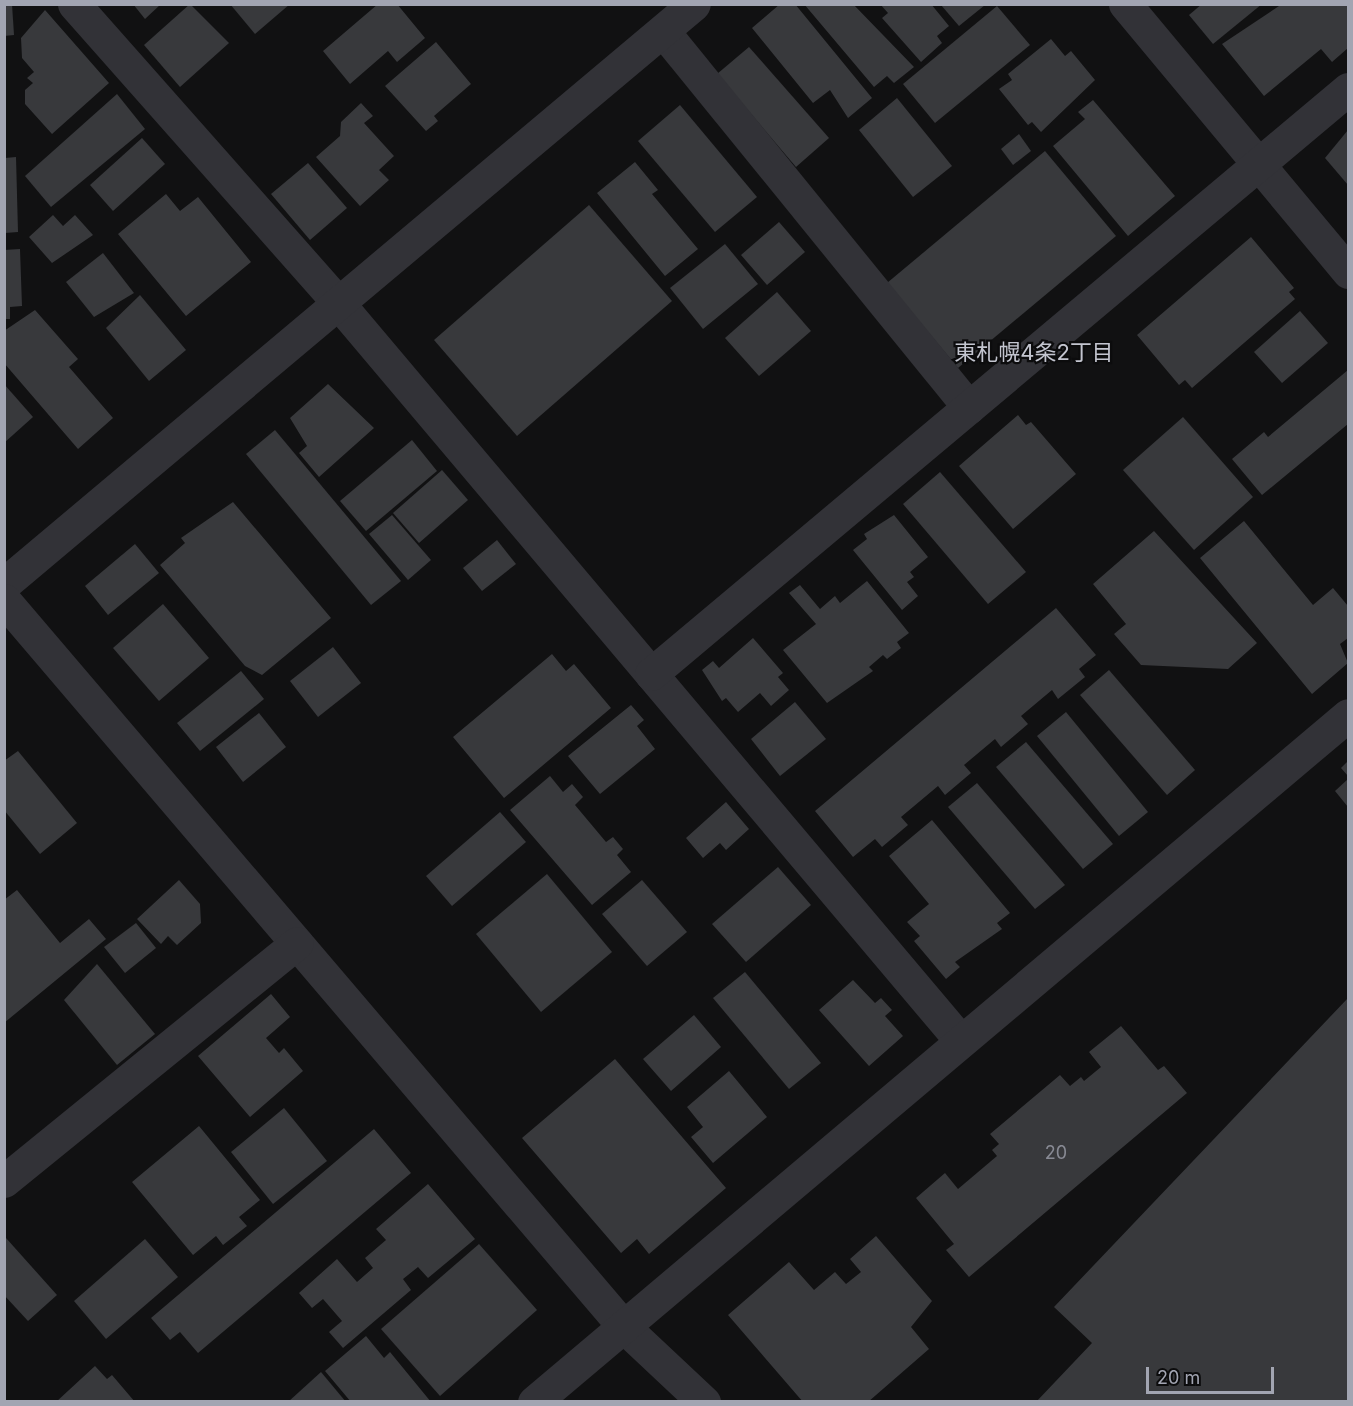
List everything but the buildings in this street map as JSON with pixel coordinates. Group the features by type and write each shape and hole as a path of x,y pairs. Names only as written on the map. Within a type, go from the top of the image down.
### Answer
{"street":[{"path":"74,4 339,304 962,1041"},
{"path":"4,584 694,4"},
{"path":"1125,4 1348,272"},
{"path":"663,31 969,407"},
{"path":"651,674 1348,89"},
{"path":"4,600 624,1327 704,1401"},
{"path":"534,1401 1348,715"},
{"path":"4,1181 297,943"}],"district":[{"name":"東札幌4条2丁目","path":"1034,353"}]}
